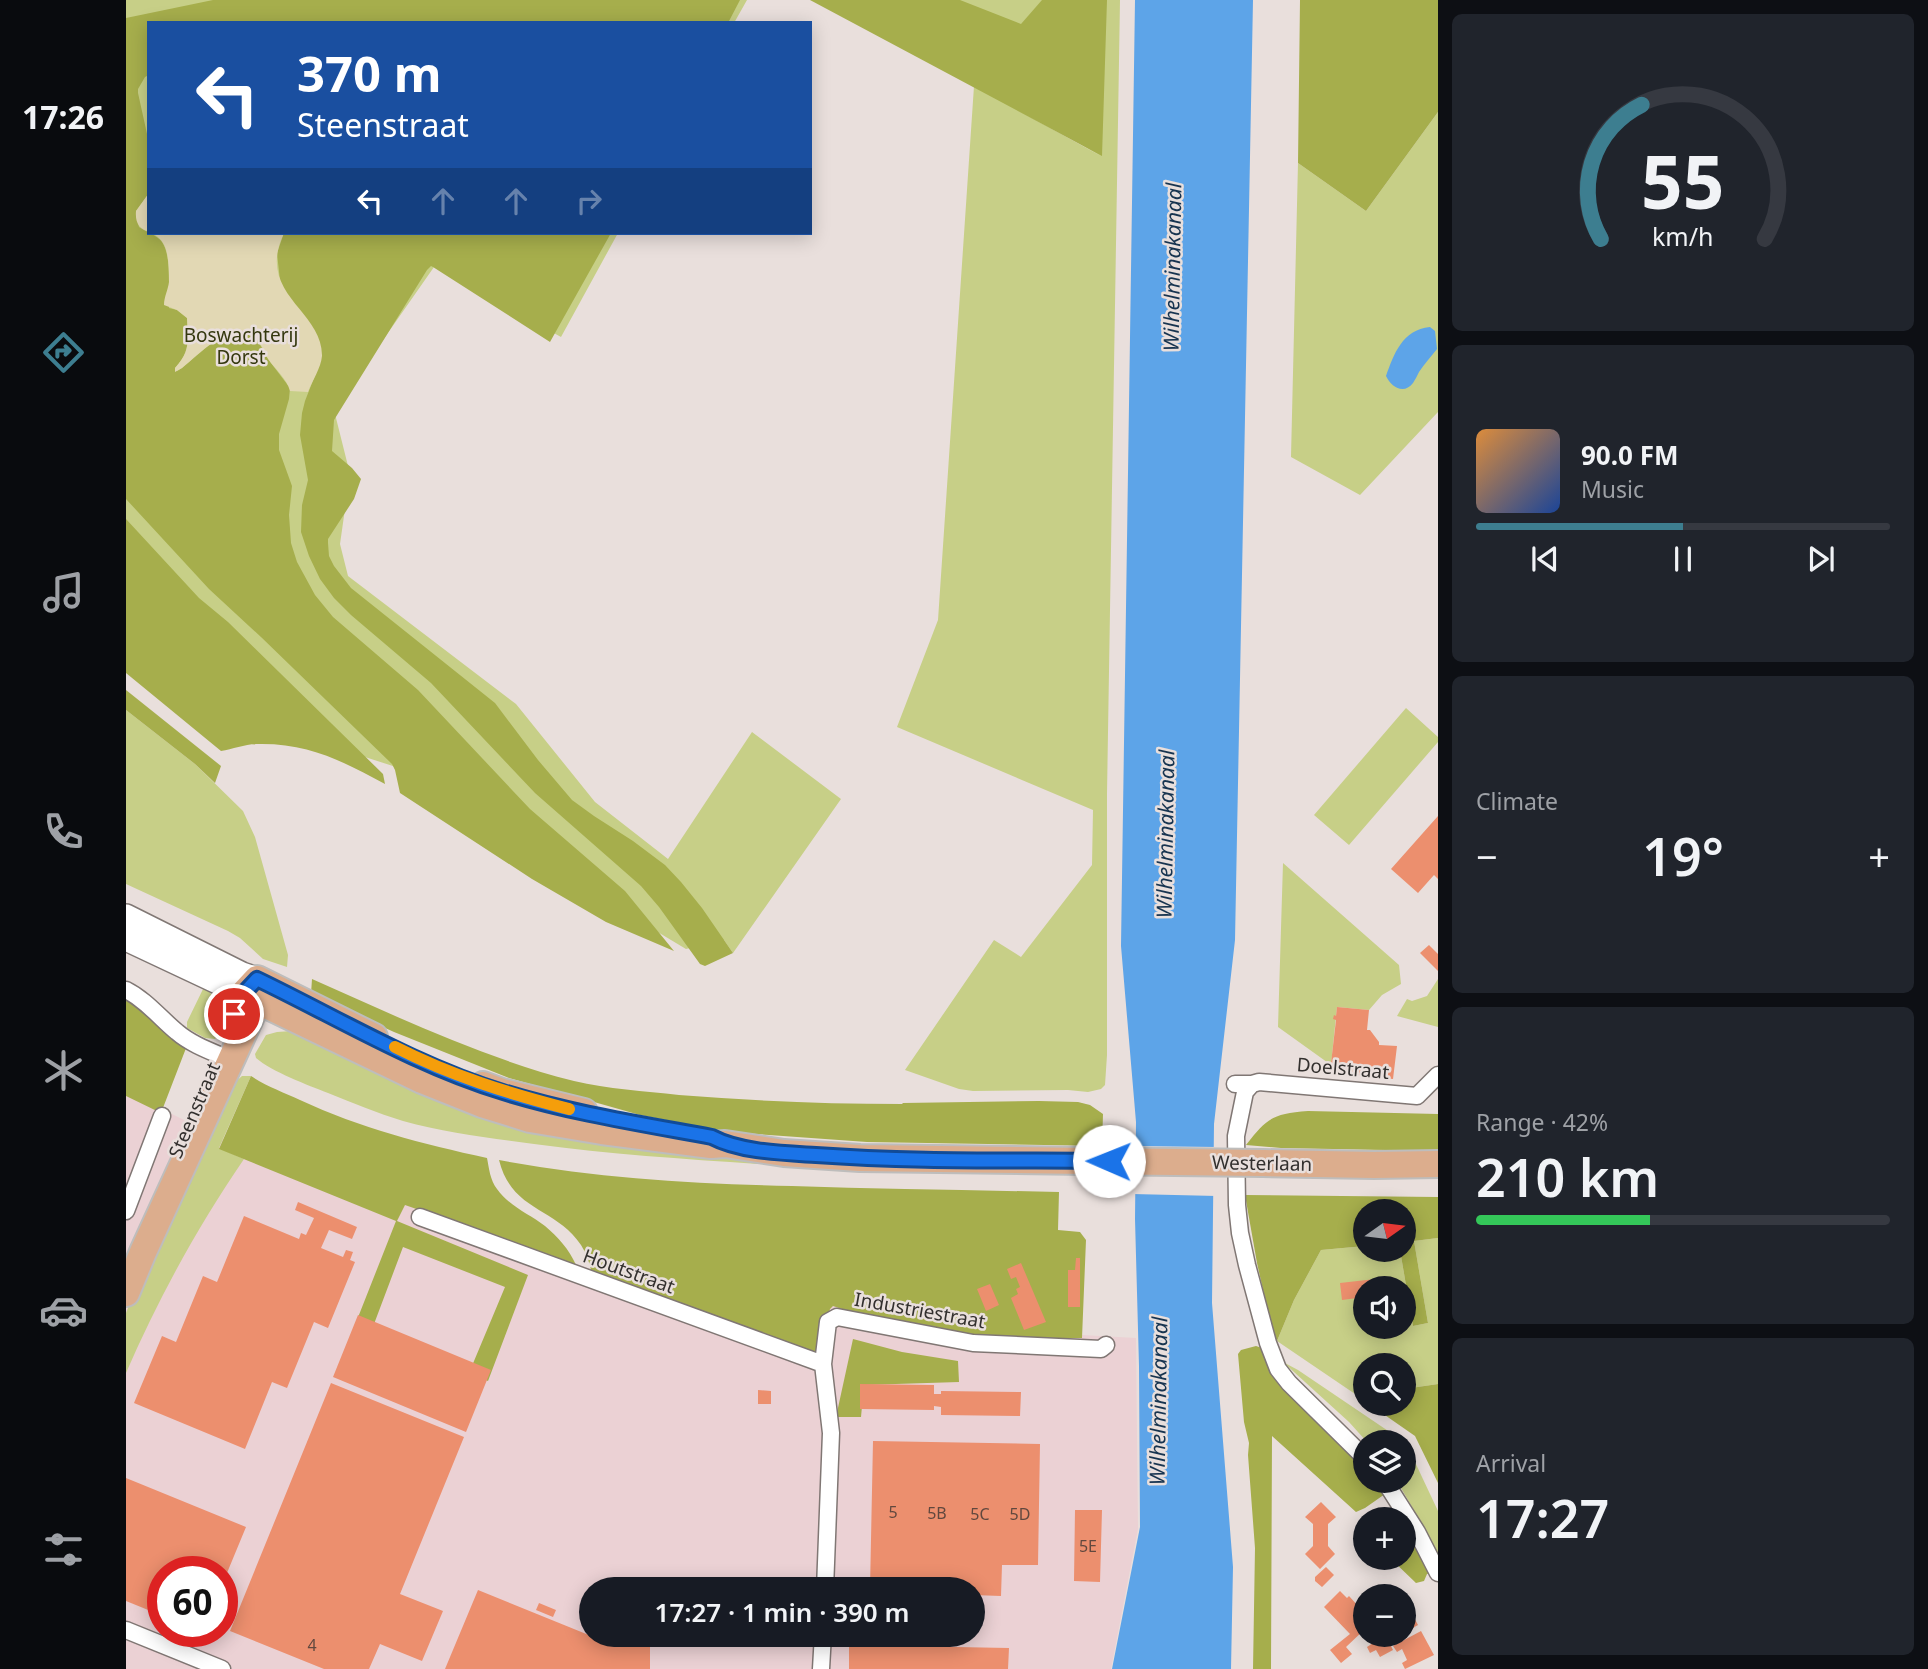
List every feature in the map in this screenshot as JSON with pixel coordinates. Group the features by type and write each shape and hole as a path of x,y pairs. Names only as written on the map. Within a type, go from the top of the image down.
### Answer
{"main road":[{"path":"126,916 242,974 252,991"},
{"path":"126,939 252,991"},
{"name":"Steenstraat","path":"126,1293 252,991"},
{"name":"Westerlaan","path":"252,991 502,1092 590,1114 712,1137 725,1144 784,1153 860,1158 1438,1164"}],"street":[{"path":"126,990 139,996 191,1042 224,1057"},
{"name":"Doelstraat","path":"1353,1446 1289,1383 1278,1369 1268,1343 1247,1265 1237,1205 1236,1136 1245,1092 1243,1084 1259,1082 1417,1096 1438,1075"},
{"name":"Steenstraat","path":"126,1211 162,1116"},
{"name":"Houtstraat","path":"421,1217 823,1364"},
{"name":"Industriestraat","path":"825,1577 831,1433 823,1364 828,1322 837,1317 973,1343 1101,1349 1106,1345"},
{"path":"1392,1493 1417,1532 1438,1573"},
{"path":"126,1630 222,1669"},
{"path":"821,1669 822,1647"}],"shaded area":[{"path":"126,1091 224,1140 812,1347 826,1292 1046,1333 1136,1338 1138,1529 1111,1669 126,1669"}],"green space":[{"name":"Boswachterij Dorst","path":"126,0 747,0 735,21 147,21 147,235 617,235 561,337 434,267 334,410 350,474 340,544 348,576 516,704 595,802 668,859 752,732 841,799 733,953 724,940 686,949 526,853 396,767 337,748 126,663"},
{"path":"213,0 740,0 729,21 147,21 147,76 138,89 147,134 147,196 136,211 139,227 147,231 147,235 154,235 162,242 168,265 169,308 177,310 187,318 186,350 175,368 177,371 182,368 225,335 242,331 254,335 290,388 279,434 279,450 292,486 289,515 291,543 297,562 315,595 333,617 418,690 530,809 625,891 674,951 606,922 532,879 400,793 392,764 209,589 126,499 126,18"},
{"path":"810,0 960,0 1021,24 1042,0 1107,0 1102,156"},
{"path":"833,0 1120,0 1107,794 1107,1055 1105,1085 1101,1089 1088,1092 973,1091 959,1089 905,1070 994,940 1021,957 1092,865 1093,810 897,727 938,620 974,86 1101,156"},
{"path":"1300,0 1438,0 1438,112 1366,211 1298,163"},
{"path":"1438,112 1438,412 1360,495 1291,457 1298,163 1366,211"},
{"path":"283,235 610,235 550,342 433,267 427,270 334,420 332,451 361,479 354,499 328,539 329,556 351,588 495,703 572,800 665,865 702,908 733,953 705,966 700,964 641,886 535,793 431,683 351,615 320,579 301,532 302,505 308,480 300,435 305,401 321,360 315,333 280,281 277,253"},
{"path":"126,519 199,598 228,622 383,774 385,784 339,761 309,750 276,744 253,744 221,751 126,673"},
{"path":"126,690 221,766 215,783 126,710"},
{"path":"1406,708 1438,737 1438,742 1349,845 1314,815"},
{"path":"126,710 195,764 243,811 255,837 288,955 287,967 263,959 228,931 126,884"},
{"path":"1283,863 1399,965 1401,984 1382,995 1369,1010 1337,1007 1331,1065 1278,1027"},
{"path":"312,979 474,1049 540,1072 587,1084 679,1095 790,1102 1078,1102 1090,1105 1103,1114 1102,1146 867,1142 728,1132 640,1115 509,1078 394,1032 311,994"},
{"path":"1438,979 1438,1027 1397,1016 1407,999 1412,1001 1427,996"},
{"path":"204,987 215,998 224,1019 221,1032 215,1039 205,1038 187,1028 187,1022"},
{"path":"126,999 144,1005 188,1043 161,1113 126,1096"},
{"path":"292,1031 333,1049 754,1160 758,1164 562,1148 468,1135 403,1121 301,1082 256,1058 255,1054 266,1035"},
{"path":"242,1076 251,1076 219,1148 244,1159 180,1263 126,1373 126,1313 149,1254 233,1084"},
{"path":"251,1076 323,1110 369,1127 487,1158 493,1182 502,1195 545,1226 563,1244 576,1265 405,1205 397,1221 528,1275 488,1381 469,1373 505,1287 403,1247 371,1332 355,1325 396,1221 219,1149"},
{"path":"1308,1111 1438,1114 1438,1151 1246,1145 1271,1119"},
{"path":"499,1160 608,1176 682,1182 1059,1192 1058,1230 1080,1232 1086,1240 1082,1338 998,1338 947,1333 889,1323 833,1306 817,1356 591,1270 583,1248 571,1233 514,1190 505,1177"},
{"path":"1245,1195 1438,1197 1438,1238 1416,1241 1416,1199 1353,1199 1353,1247 1321,1250 1294,1300 1277,1341 1274,1339"},
{"path":"1438,1238 1438,1384 1416,1387 1416,1353 1353,1353 1353,1393 1277,1341 1294,1300 1321,1250 1353,1247 1353,1262 1402,1262 1404,1276 1353,1276 1353,1339 1416,1339 1416,1325 1428,1323 1416,1241"},
{"path":"1416,1253 1428,1323 1416,1325 1416,1276 1404,1276 1402,1262 1416,1262"},
{"path":"853,1339 902,1352 958,1361 959,1382 864,1385 861,1417 836,1417"},
{"path":"1256,1346 1265,1349 1353,1454 1353,1493 1385,1494 1366,1507 1353,1507 1353,1509 1272,1436 1271,1669 1253,1669 1255,1548 1249,1443 1244,1422 1238,1354 1241,1350"},
{"path":"1283,1362 1353,1407 1353,1416 1366,1416 1387,1430 1356,1430"},
{"path":"1438,1384 1438,1483 1416,1438 1416,1430 1406,1430 1386,1416 1416,1416 1416,1387"},
{"path":"1416,1464 1438,1511 1438,1557 1416,1514 1416,1507 1412,1507 1404,1493 1416,1493"},
{"path":"1416,1546 1430,1573 1424,1581 1416,1583 1402,1570 1416,1570"}],"sand":[{"path":"147,196 147,231 138,224 136,211"},
{"path":"154,235 283,235 277,254 278,271 292,300 312,326 319,340 322,356 308,392 290,391 258,340 245,331 225,335 175,372 187,344 187,318 164,305 169,267 165,247"}],"water":[{"name":"Wilhelminakanaal","path":"1135,0 1253,0 1235,940 1214,1124 1212,1303 1233,1567 1231,1669 1112,1669 1140,1527 1136,1122 1121,946"},
{"path":"1430,327 1435,331 1437,349 1409,387 1402,389 1394,386 1386,376 1400,344 1412,333"}],"pier":[{"path":"1133,1146 1217,1147 1217,1196 1132,1194"}],"building":[{"path":"1438,816 1438,879 1434,875 1418,893 1391,869"},
{"path":"1429,945 1438,954 1438,971 1420,953"},
{"path":"1337,1007 1369,1010 1367,1030 1370,1030 1379,1045 1397,1046 1393,1079 1330,1072 1336,1020 1333,1019"},
{"path":"298,1202 357,1227 352,1239 329,1230 321,1248 343,1257 346,1250 353,1252 350,1260 355,1262 328,1328 314,1322 287,1388 272,1382 245,1449 134,1403 162,1336 176,1342 203,1276 217,1282 244,1216 299,1239 301,1233 306,1235 314,1218 295,1210"},
{"path":"1076,1258 1080,1258 1080,1307 1068,1307 1068,1270 1075,1270"},
{"path":"1021,1263 1046,1322 1024,1330 1011,1298 1018,1294 1016,1289 1020,1287 1016,1277 1011,1279 1007,1269"},
{"path":"1353,1282 1353,1299 1342,1300 1340,1283"},
{"path":"990,1284 999,1305 986,1311 977,1289"},
{"path":"358,1315 491,1370 466,1432 333,1377"},
{"path":"331,1383 464,1437 400,1594 443,1611 422,1661 380,1644 369,1669 324,1669 238,1634 238,1611"},
{"path":"860,1384 934,1385 934,1394 941,1394 941,1391 1021,1392 1020,1416 941,1415 941,1407 934,1406 934,1410 860,1409"},
{"path":"758,1390 771,1391 771,1404 758,1404"},
{"path":"873,1441 1040,1444 1038,1565 1002,1565 1001,1596 985,1595 985,1577 870,1577"},
{"path":"126,1478 246,1527 234,1556 147,1556 147,1610 126,1601"},
{"path":"1321,1502 1336,1517 1328,1524 1328,1546 1335,1554 1320,1569 1305,1554 1313,1546 1313,1524 1305,1517"},
{"path":"1075,1510 1102,1510 1100,1582 1074,1581"},
{"path":"1326,1567 1334,1575 1322,1587 1315,1581 1315,1577"},
{"path":"478,1590 579,1631 579,1647 650,1647 650,1669 445,1669"},
{"path":"1340,1591 1353,1600 1353,1640 1346,1647 1352,1654 1341,1663 1330,1650 1350,1634 1324,1607"},
{"path":"539,1603 556,1610 553,1617 536,1610"},
{"path":"1421,1631 1434,1655 1405,1669 1402,1663 1407,1660 1402,1649 1397,1652 1394,1647 1416,1647 1416,1634"},
{"path":"849,1647 1009,1648 1008,1669 849,1669"},
{"path":"1367,1647 1392,1647 1393,1650 1380,1657 1376,1650 1370,1653"}],"slow traffic":[{"path":"395,1047 428,1064 502,1092 569,1109"}],"route":[{"path":"234,1014 243,994 257,979 428,1064 502,1092 590,1114 712,1137 725,1144 784,1153 860,1158 1109,1161"}]}
